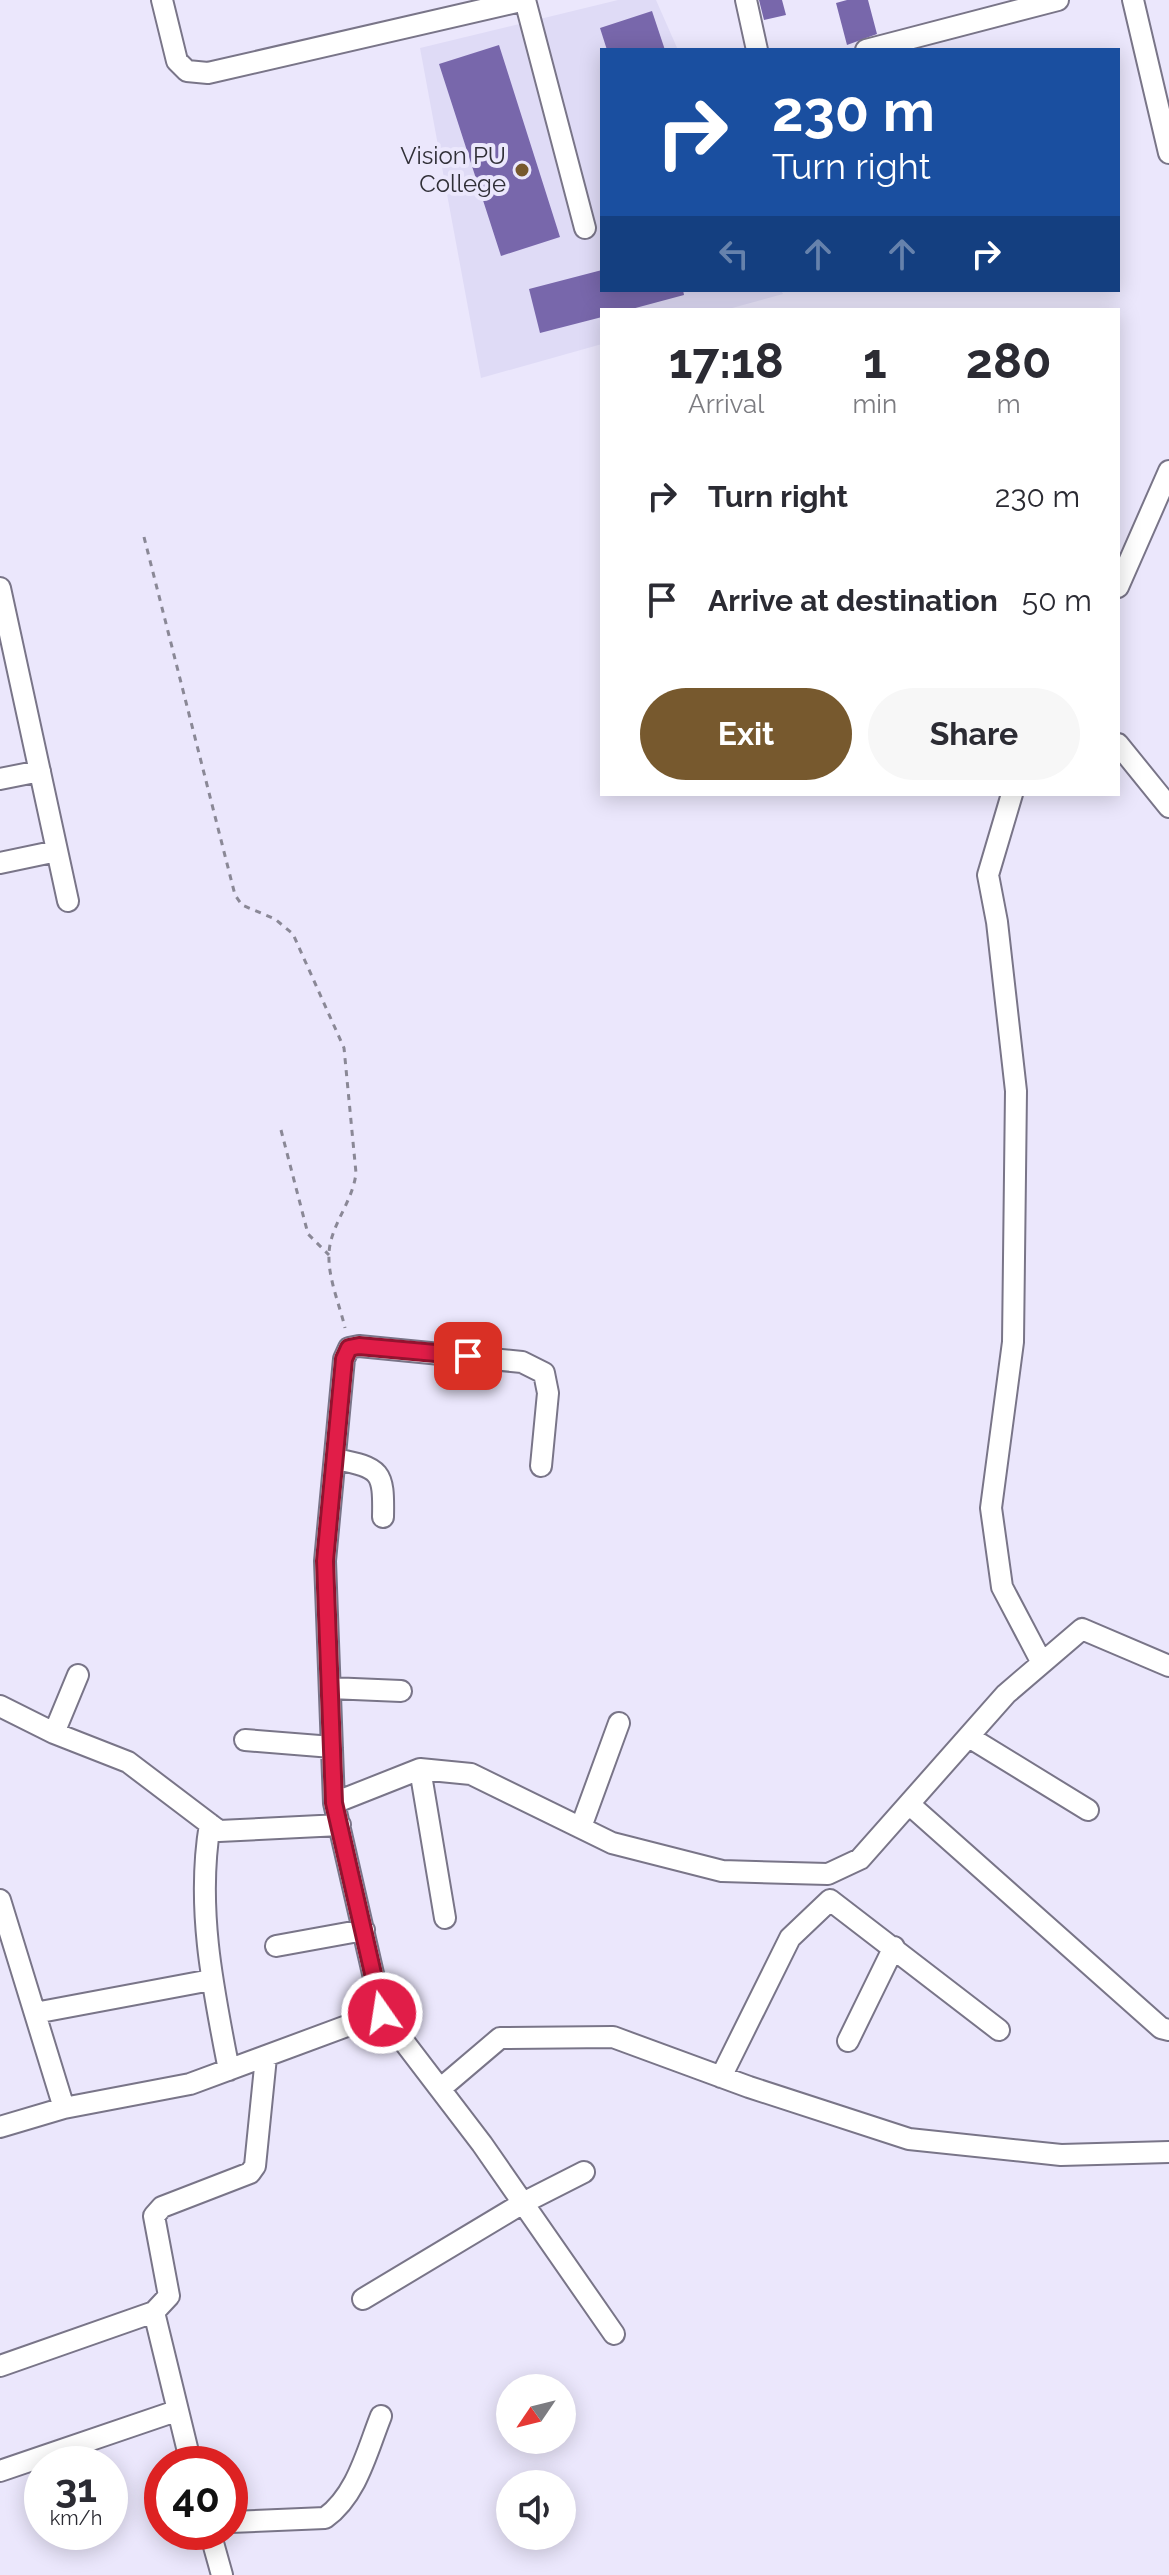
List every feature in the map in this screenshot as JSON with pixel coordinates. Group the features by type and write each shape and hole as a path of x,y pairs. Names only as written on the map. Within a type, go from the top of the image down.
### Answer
{"street":[{"path":"162,0 177,61 187,71 208,73 525,0 585,228"},
{"path":"746,0 757,48"},
{"path":"874,48 1058,0"},
{"path":"1133,0 1169,153"},
{"path":"1120,582 1169,471"},
{"path":"0,593 68,901"},
{"path":"0,691 21,685"},
{"path":"1120,746 1169,807"},
{"path":"0,779 40,771"},
{"path":"1011,796 988,875 997,922 1016,1091 1013,1342 991,1508 1002,1587 1042,1663"},
{"path":"0,863 57,851"},
{"path":"541,1466 548,1393 544,1373 522,1362 359,1346 349,1348 344,1359 325,1561 334,1803 382,2013 523,2203 614,2334"},
{"path":"336,1459 367,1465 379,1473 384,1485 383,1517"},
{"path":"334,1803 420,1769 471,1774 612,1843 722,1871 828,1874 860,1859 1006,1694 1082,1629 1169,1666"},
{"path":"54,1733 78,1675"},
{"path":"330,1688 401,1691"},
{"path":"0,1706 54,1733 128,1762 219,1831 340,1825"},
{"path":"581,1827 619,1723"},
{"path":"969,1737 1088,1810"},
{"path":"245,1740 332,1747"},
{"path":"420,1769 445,1918"},
{"path":"909,1804 1161,2028 1169,2030"},
{"path":"210,1824 202,1869 211,1980 229,2070"},
{"path":"828,1874 830,1900 999,2030"},
{"path":"0,1900 64,2108"},
{"path":"721,2077 790,1938 830,1900"},
{"path":"276,1946 364,1930"},
{"path":"848,2041 894,1947"},
{"path":"35,2013 211,1980"},
{"path":"0,2127 64,2108 190,2084 382,2013"},
{"path":"440,2089 500,2038 613,2037 721,2077 909,2139 1061,2155 1169,2152"},
{"path":"0,2366 154,2312 169,2296 154,2216 162,2207 250,2173 255,2166 266,2057"},
{"path":"363,2299 523,2203 584,2172"},
{"path":"154,2312 186,2446"},
{"path":"0,2471 176,2411"},
{"path":"248,2521 325,2518 338,2509 348,2497 381,2416"},
{"path":"215,2550 222,2575"}],"path":[{"path":"144,537 235,895 242,905 275,919 293,934 344,1048 356,1173 353,1193 336,1229 329,1255 349,1348"},
{"path":"281,1130 308,1234 329,1255"}],"shaded area":[{"name":"Vision PU College","path":"618,0 656,0 677,48 600,48 600,292 783,294 732,308 600,308 600,345 481,378 420,48"}],"building":[{"path":"759,0 782,0 786,15 764,20"},
{"path":"868,0 877,34 847,45 836,3"},
{"path":"652,11 664,48 606,48 600,28"},
{"path":"499,45 560,237 501,256 439,64"},
{"path":"600,271 600,292 683,292 684,295 635,308 600,308 600,318 540,333 529,289"}],"place":[{"name":"Vision PU College","path":"522,170"}],"route":[{"path":"382,2013 334,1803 325,1561 344,1359 349,1348 359,1346 468,1356"}]}
